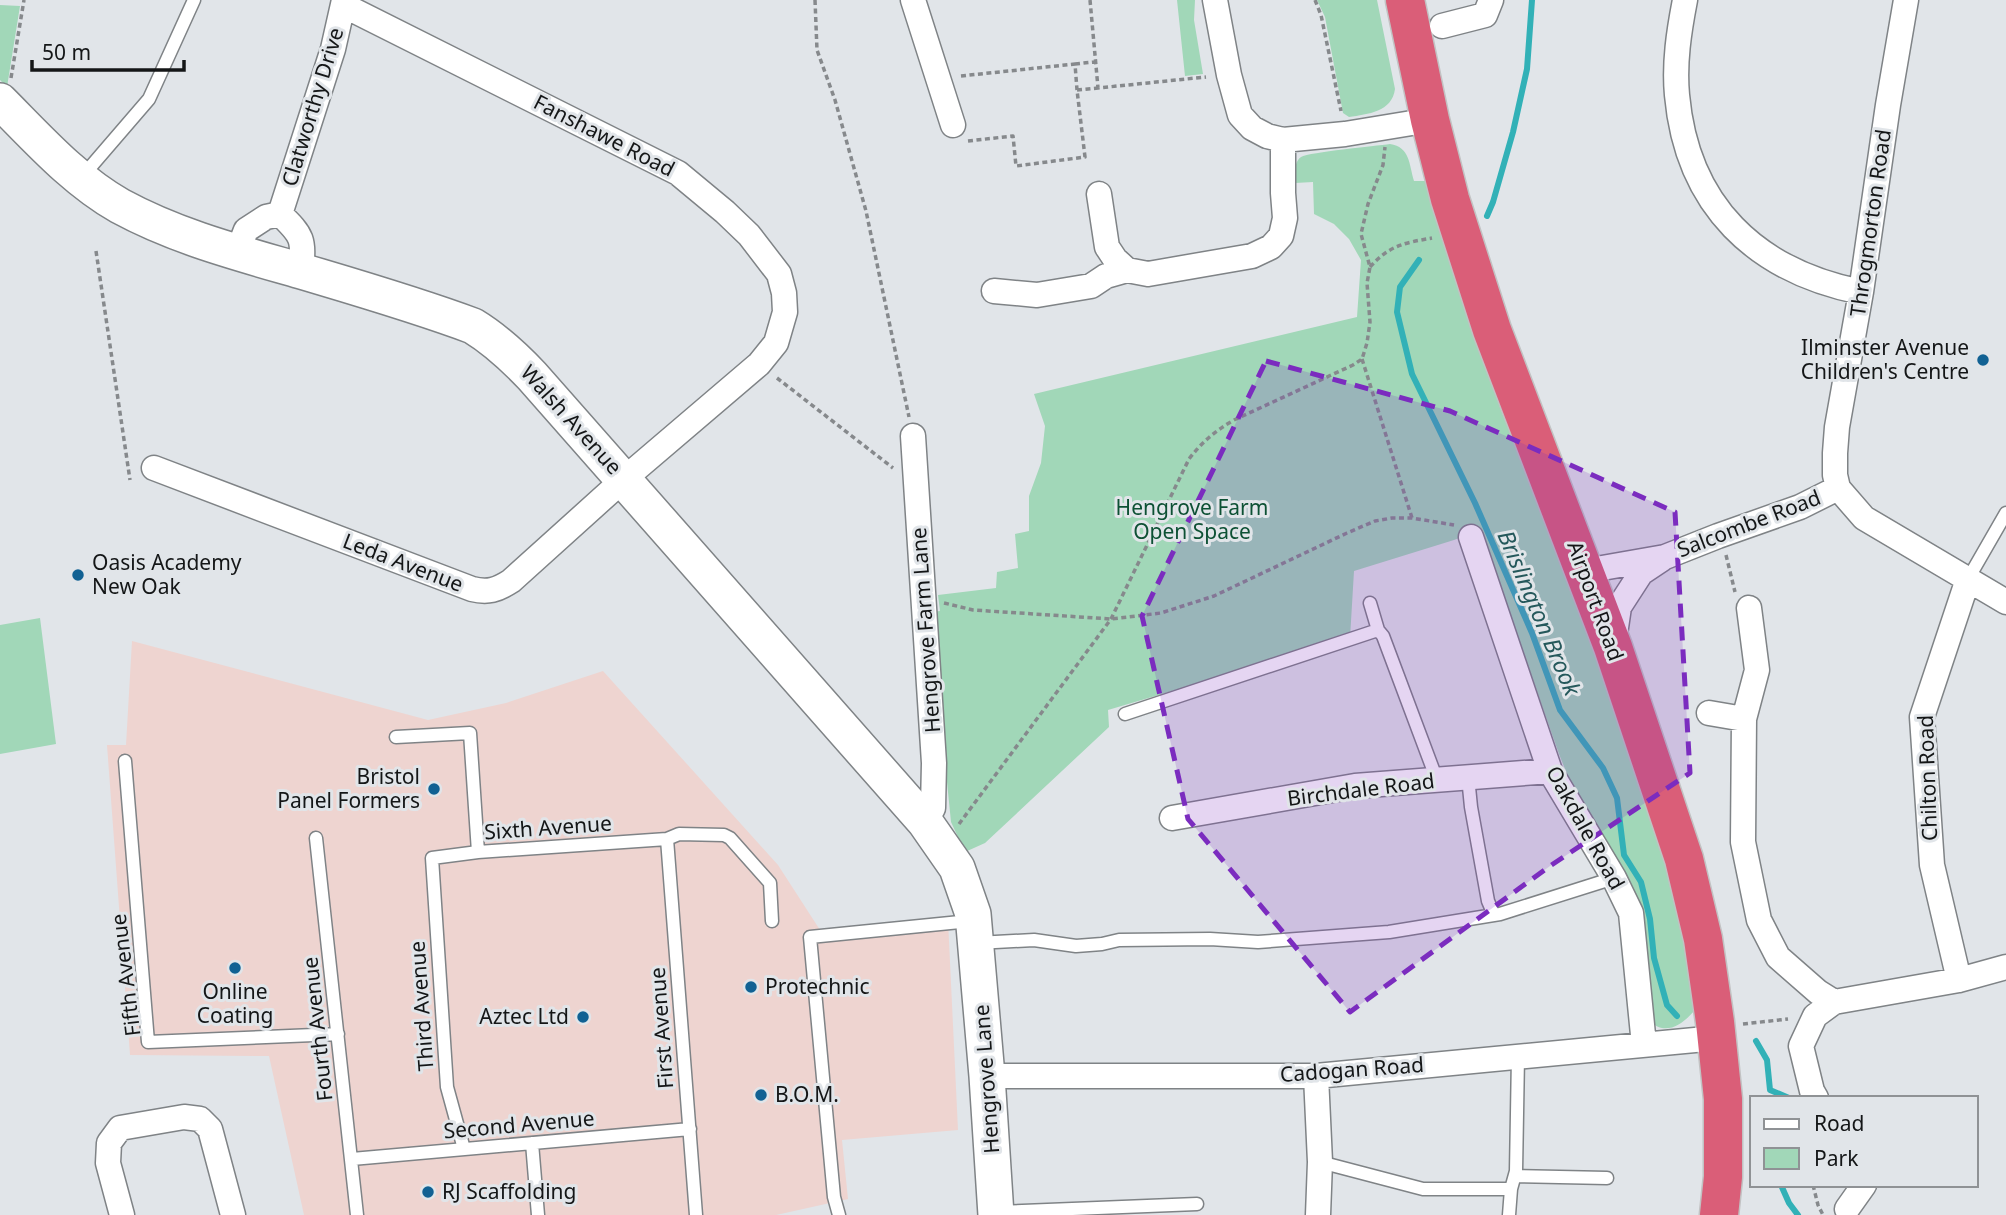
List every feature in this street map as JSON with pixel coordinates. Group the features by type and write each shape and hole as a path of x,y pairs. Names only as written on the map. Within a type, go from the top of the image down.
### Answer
{"highway":[{"name":"Airport Road","path":"1405,0 1450,200 1492,330 1613,647 1684,859 1729,1031 1723,1099 1723,1177 1718,1215"}],"street":[{"path":"913,0 953,125"},
{"path":"1215,0 1229,75 1240,115 1252,128 1283,140 1345,134 1430,120"},
{"path":"1442,26 1485,15 1490,0"},
{"path":"1685,0 1676,66 1677,95 1689,153 1706,192 1720,214 1766,256 1816,281 1861,292"},
{"name":"Throgmorton Road","path":"1838,488 1835,453 1837,427 1861,292 1906,0"},
{"name":"Clatworthy Drive","path":"280,214 333,49 343,3"},
{"name":"Fanshawe Road","path":"343,3 678,173 749,235 779,274 785,312 776,343 759,364 624,480"},
{"name":"Walsh Avenue","path":"3,104 80,178 119,205 156,224 237,253 453,318 473,326 514,356 933,835 957,868 973,914 975,932"},
{"path":"994,291 1037,295 1091,286 1107,276 1127,270 1148,274 1252,256 1271,247 1281,236 1285,218 1283,140"},
{"path":"1099,194 1107,247 1115,260 1127,270"},
{"name":"Clatworthy Drive","path":"237,253 246,230 266,216 280,214"},
{"name":"Clatworthy Drive","path":"280,214 298,232 303,248 301,271"},
{"name":"Hengrove Farm Lane","path":"913,436 934,763 933,835"},
{"name":"Leda Avenue","path":"154,468 484,592 499,589 511,581 624,480"},
{"name":"Salcombe Road","path":"1585,571 1665,557 1800,507 1838,488 1864,518 2006,603"},
{"name":"Oakdale Road","path":"1472,540 1550,771 1614,878 1630,913 1644,1045"},
{"name":"Salcombe Road","path":"1613,647 1619,607 1641,573 1665,557"},
{"name":"Chilton Road","path":"1959,980 1931,865 1922,717 1968,579"},
{"path":"1749,608 1757,670 1744,719 1743,842 1759,920 1778,957 1818,992 1824,1009"},
{"path":"1709,713 1744,719"},
{"name":"Birchdale Road","path":"1172,818 1355,786 1550,771"},
{"name":"Hengrove Lane","path":"975,932 988,1076 995,1214"},
{"path":"1815,1096 1801,1046 1824,1009 1876,994 1959,980 2006,967"},
{"name":"Cadogan Road","path":"988,1076 1316,1076 1644,1045 1729,1031"},
{"path":"1316,1076 1320,1163 1318,1215"},
{"path":"122,1215 108,1163 109,1143 120,1128 184,1118 200,1119 209,1129 233,1215"},
{"path":"1835,1212 1862,1187"}],"lane":[{"path":"80,178 149,99 194,0"},
{"path":"1968,579 2006,513"},
{"path":"1370,603 1437,780"},
{"path":"1125,714 1378,630"},
{"path":"396,737 470,733 478,852"},
{"name":"Fifth Avenue","path":"125,761 148,1042 338,1034"},
{"path":"1468,778 1488,901 1494,915"},
{"name":"Sixth Avenue","path":"432,858 478,852 667,839 679,834 724,835 730,838 769,883 772,921"},
{"name":"Fourth Avenue","path":"316,838 357,1215"},
{"name":"First Avenue","path":"667,839 696,1215"},
{"name":"Third Avenue","path":"432,858 447,1087 464,1149"},
{"path":"839,1215 834,1197 810,937 975,932 1076,946 1119,940 1210,939 1258,942 1389,932 1494,915 1614,878"},
{"path":"1509,1215 1513,1182 1518,1056"},
{"name":"Second Avenue","path":"352,1159 690,1129"},
{"path":"532,1143 538,1215"},
{"path":"1320,1163 1423,1189 1607,1178"},
{"path":"995,1214 1161,1210 1197,1204"}],"path":[{"path":"3,104 24,0"},
{"path":"815,0 817,50 835,100 866,211 913,436"},
{"path":"1090,0 1098,88"},
{"path":"1315,0 1321,15 1345,134"},
{"path":"938,78 1094,62"},
{"path":"953,125 957,143 1013,136 1016,166 1085,157 1075,64"},
{"path":"1077,90 1229,75"},
{"path":"1381,128 1385,148 1383,165 1368,204 1361,234 1370,267 1367,283 1370,322 1362,359 1412,518"},
{"path":"1370,267 1380,256 1401,243 1432,237"},
{"path":"96,251 130,480"},
{"path":"933,835 1111,619 1189,459 1204,441 1234,420 1362,359"},
{"path":"759,364 916,486"},
{"path":"925,606 943,603 973,610 1111,619 1161,613 1214,596 1375,521 1412,518 1476,528 1472,540"},
{"path":"1721,535 1740,611 1749,608"},
{"path":"1729,1031 1824,1009"},
{"path":"1814,1187 1818,1205 1835,1212"}],"highlighted area":[{"path":"1266,361 1450,411 1675,512 1690,773 1550,866 1350,1012 1188,819 1142,616"}],"shaded area":[{"path":"132,641 428,720 506,703 603,671 778,865 820,930 948,920 958,1130 842,1140 848,1199 776,1215 304,1215 269,1056 130,1055 107,745 126,745"}],"green space":[{"path":"1177,0 1195,0 1194,20 1203,74 1185,76"},
{"path":"1317,0 1377,0 1395,89 1393,97 1384,107 1371,113 1349,117 1343,113 1325,17"},
{"path":"0,5 20,6 7,87 0,80"},
{"name":"Hengrove Farm Open Space","path":"1390,144 1405,153 1414,181 1426,181 1459,291 1501,410 1644,769 1694,964 1695,1010 1674,1027 1662,1028 1650,1021 1620,865 1569,779 1480,530 1354,571 1350,638 1108,710 1109,727 985,843 965,852 951,822 930,612 940,611 938,595 996,588 997,572 1018,568 1015,534 1029,531 1029,496 1041,463 1045,426 1034,394 1357,317 1361,260 1349,239 1334,224 1314,214 1313,182 1295,183 1296,166 1301,157 1307,155"},
{"path":"40,618 56,744 0,754 0,625"}],"waterway":[{"name":"Brislington Brook","path":"1487,216 1513,132 1527,69 1532,0"},
{"name":"Brislington Brook","path":"1419,260 1400,287 1397,312 1412,374 1475,503 1532,633 1560,710 1603,768 1617,798 1624,855 1641,882 1650,919 1654,958 1667,1005 1677,1016"},
{"name":"Brislington Brook","path":"1756,1041 1767,1060 1770,1090 1784,1096"},
{"name":"Brislington Brook","path":"1782,1187 1798,1215"}],"place":[{"name":"Ilminster Avenue Children's Centre","path":"1983,360"},
{"name":"Oasis Academy New Oak","path":"78,575"},
{"name":"Bristol Panel Formers","path":"434,789"},
{"name":"Online Coating","path":"235,968"},
{"name":"Protechnic","path":"751,987"},
{"name":"Aztec Ltd","path":"583,1017"},
{"name":"B.O.M.","path":"761,1095"},
{"name":"RJ Scaffolding","path":"428,1192"}]}
